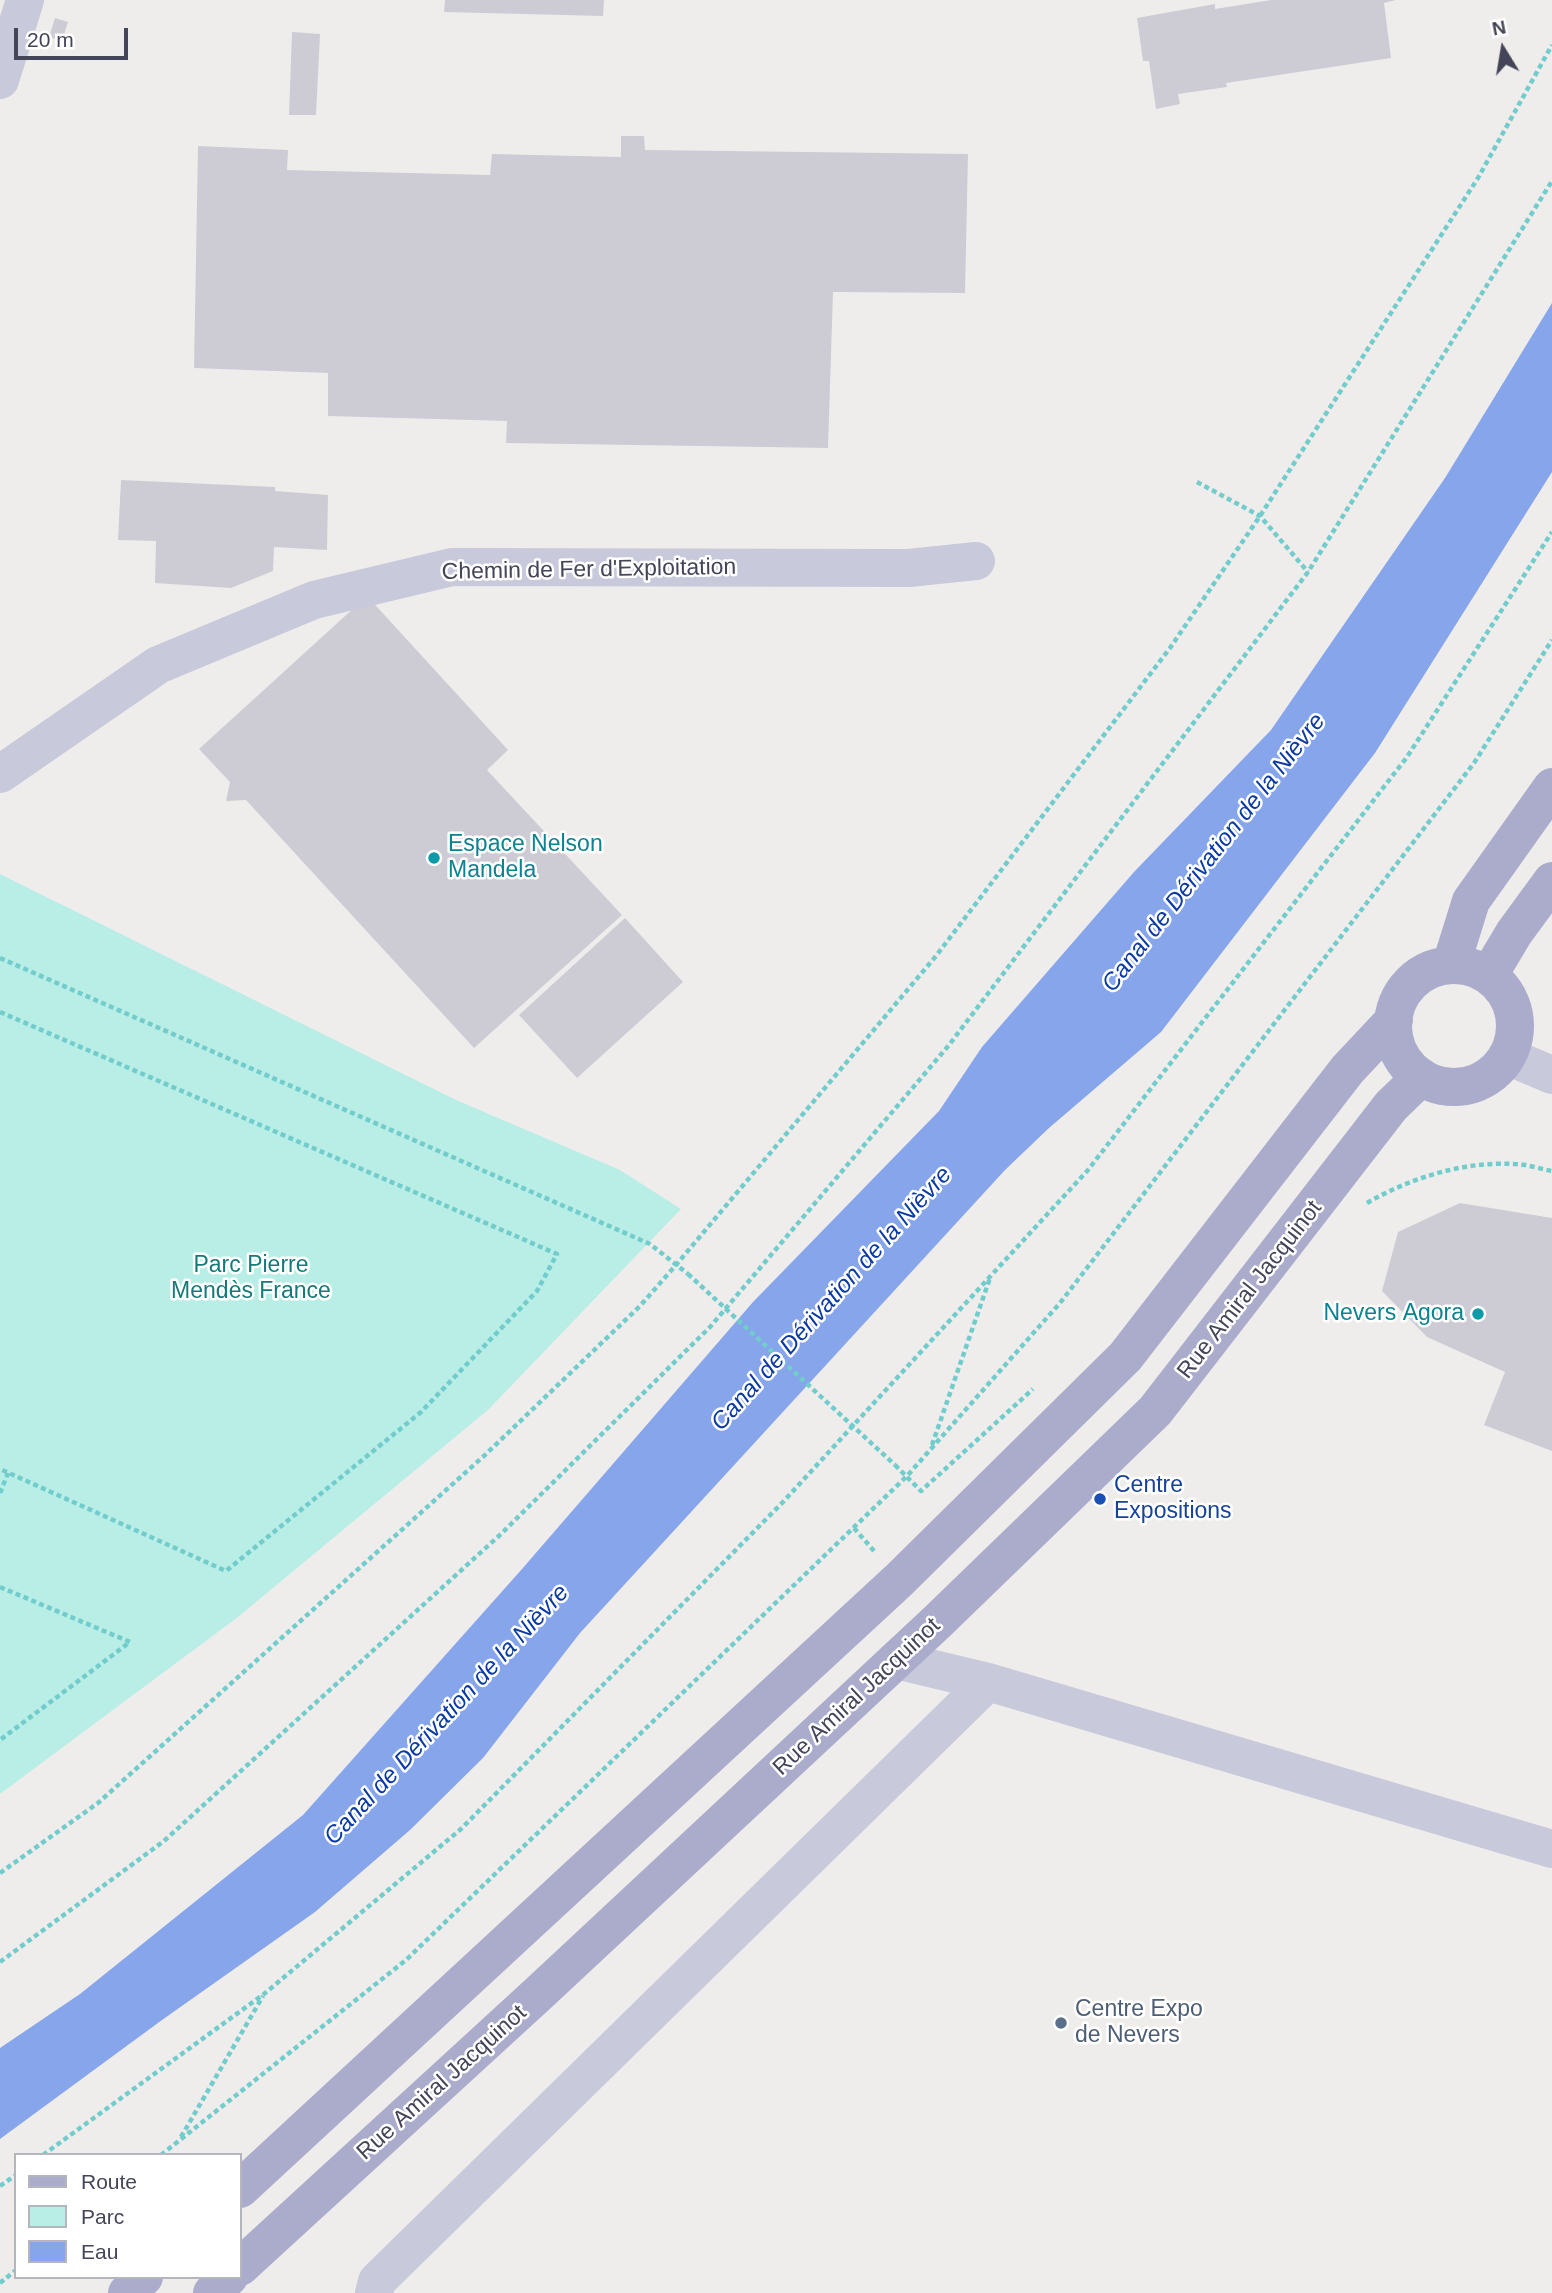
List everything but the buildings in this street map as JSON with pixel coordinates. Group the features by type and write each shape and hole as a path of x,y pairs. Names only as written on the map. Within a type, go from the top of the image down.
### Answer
{"main road":[{"path":"1451,965 1471,901 1552,787"},
{"path":"1489,975 1514,933 1552,881"},
{"path":"1451,965 1477,969 1489,975 1502,988 1511,1003 1516,1021 1514,1039 1507,1056 1495,1071 1478,1082 1460,1086 1440,1085 1421,1077 1409,1066 1395,1037 1394,1020 1398,1003 1406,988 1418,976 1434,968 1451,965"},
{"path":"242,2187 900,1580 1125,1357 1347,1070 1394,1020"},
{"name":"Rue Amiral Jacquinot","path":"242,2265 896,1660 1155,1411 1391,1106 1421,1077"},
{"path":"127,2293 142,2279"},
{"path":"212,2293 227,2279"}],"street":[{"path":"0,80 25,0"},
{"name":"Chemin de Fer d'Exploitation","path":"0,774 158,665 314,600 452,567 909,568 976,561"},
{"path":"1507,1056 1552,1075"},
{"path":"896,1660 988,1682 1552,1849"},
{"path":"374,2293 377,2281 988,1682"}],"path":[{"path":"0,1873 98,1803 333,1593 495,1446 640,1306 676,1265 936,956 1170,648 1260,516 1478,178 1552,45"},
{"path":"0,1962 164,1841 501,1534 710,1327 949,1045 1308,572 1552,181"},
{"path":"1197,482 1260,516 1308,572"},
{"path":"46,2153 264,1994 461,1829 782,1503 1088,1170 1407,757 1552,532"},
{"path":"163,2153 406,1960 907,1476 1060,1303 1094,1259 1474,763 1552,640"},
{"path":"0,958 650,1244 688,1274 907,1476"},
{"path":"0,1012 557,1254 537,1291 421,1412 226,1571 0,1469"},
{"path":"1366,1203 1405,1183 1465,1168 1514,1164 1552,1171"},
{"path":"930,1449 991,1276"},
{"path":"0,1493 8,1472"},
{"path":"0,1587 130,1642 0,1740"},
{"path":"178,2141 264,1994"},
{"path":"0,2283 14,2272"}],"green space":[{"name":"Parc Pierre Mendès France","path":"0,874 456,1100 620,1170 681,1209 489,1409 238,1617 0,1794"}],"water":[{"name":"Canal de Dérivation de la Nièvre","path":"1552,303 1552,472 1375,753 1161,1032 1049,1128 1005,1170 580,1633 483,1758 410,1830 315,1912 0,2139 0,2048 80,1994 303,1815 522,1569 753,1302 939,1111 982,1047 1134,872 1271,730 1445,478"}],"place":[{"name":"Espace Nelson Mandela","path":"434,858"},
{"name":"Nevers Agora","path":"1478,1314"},
{"name":"Centre Expositions","path":"1100,1499"},
{"name":"Centre Expo de Nevers","path":"1061,2023"}]}
